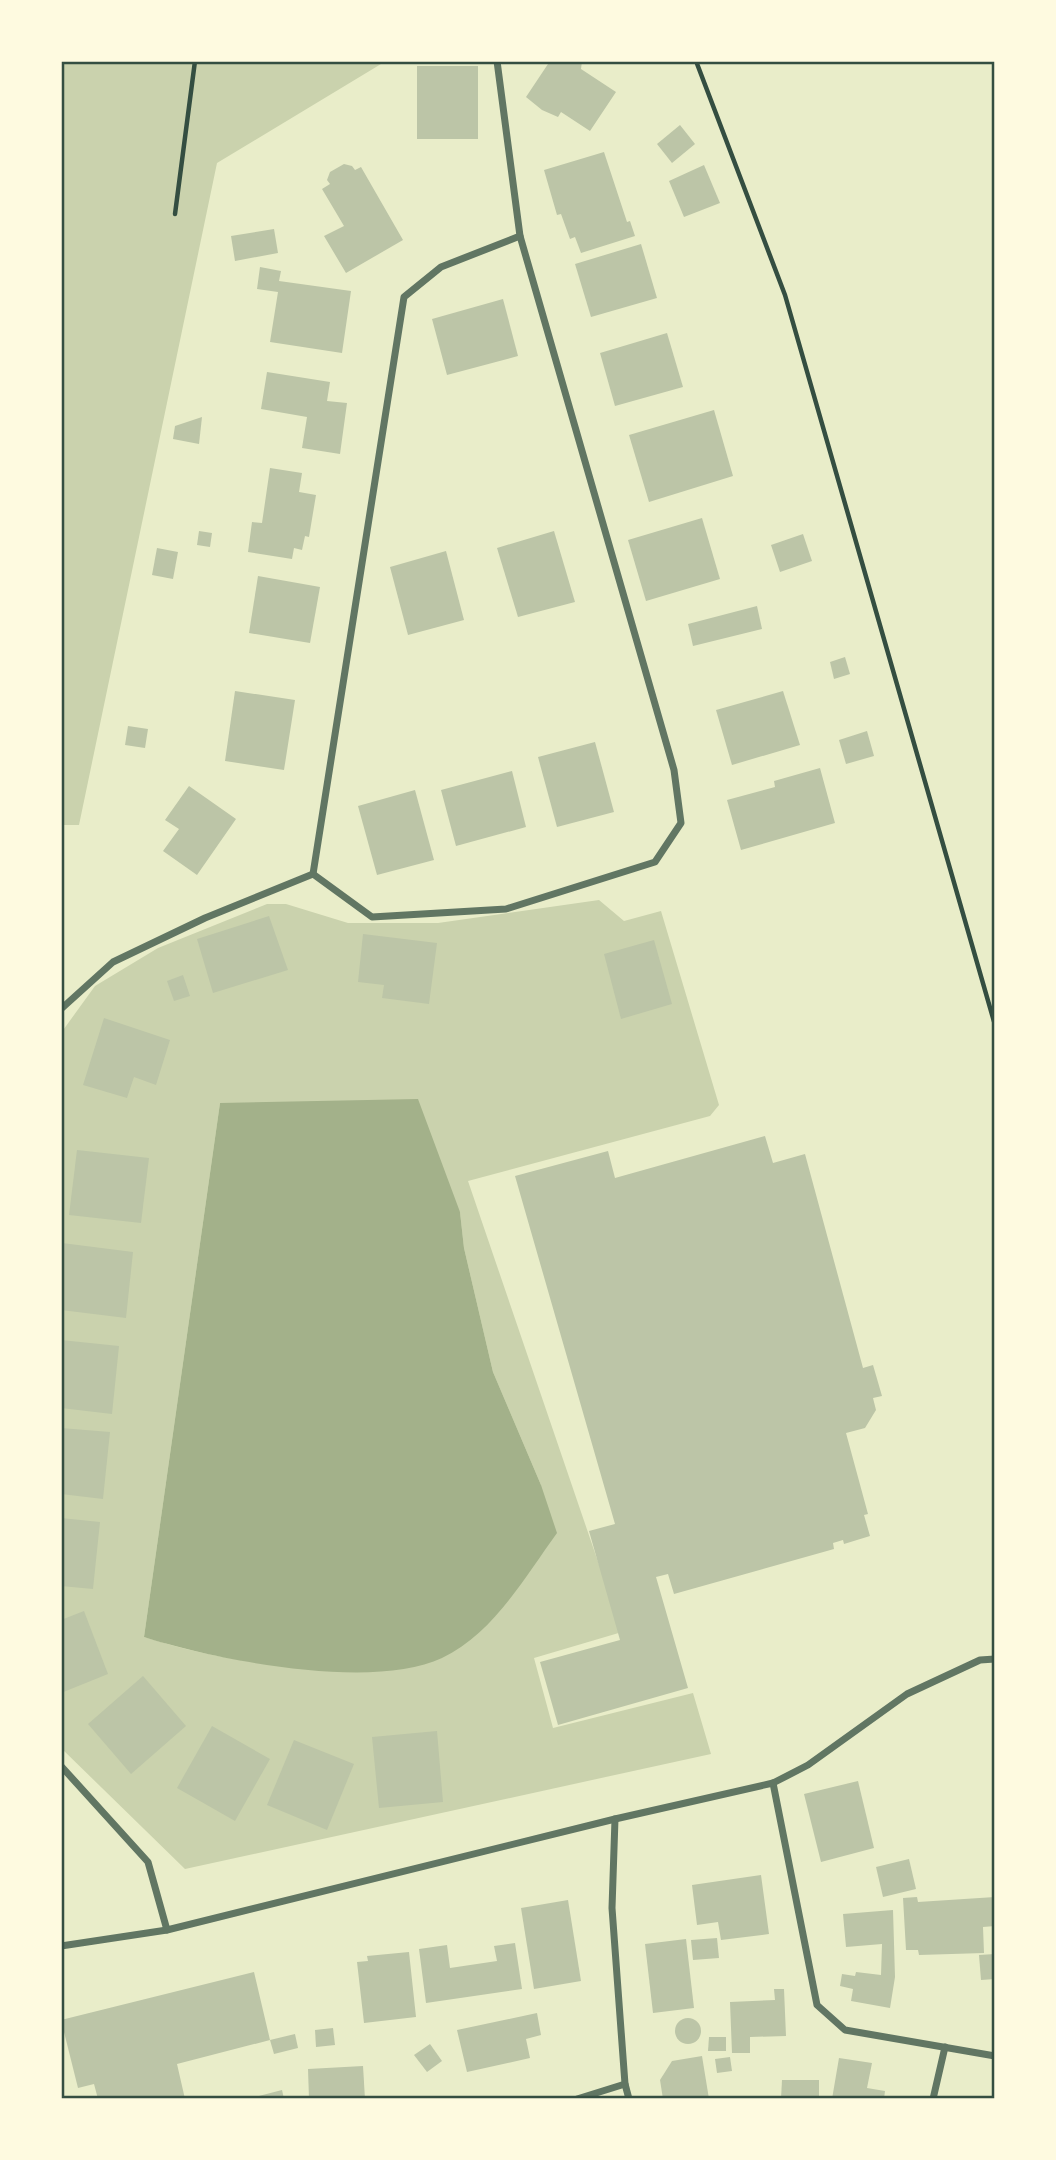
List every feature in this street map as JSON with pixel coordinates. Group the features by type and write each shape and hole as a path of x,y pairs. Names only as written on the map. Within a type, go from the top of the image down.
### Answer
{"street":[{"path":"313,874 372,917 506,909 654,862 681,823 674,770 520,236 497,61"},
{"path":"313,874 404,297 441,267 520,236"},
{"path":"61,1009 113,962 205,918 313,874"},
{"path":"61,1946 167,1930 615,1819 773,1783 808,1765 907,1694 980,1660 995,1659"},
{"path":"61,1766 148,1862 167,1930"},
{"path":"773,1783 817,2005 845,2030 995,2056"},
{"path":"615,1819 612,1908 625,2084 629,2099"},
{"path":"933,2099 945,2047"},
{"path":"577,2099 625,2084"}],"path":[{"path":"175,214 195,61"},
{"path":"696,61 785,295 995,1025"}],"shaded area":[{"path":"61,61 386,61 217,163 79,825 61,825"},
{"path":"599,900 624,921 661,911 719,1105 710,1116 468,1181 622,1632 534,1658 553,1728 693,1693 711,1754 185,1869 61,1748 61,1033 95,986 158,948 267,904 286,904 348,923 438,923","holes":["220,1103 460,1212 464,1248 493,1372 541,1485 380,1670 260,1663 202,1653 144,1637"]},
{"path":"418,1099 460,1212 464,1248 493,1372 541,1485 557,1533 507,1603 477,1635 442,1658 412,1668 376,1672 336,1672 294,1668 211,1655 144,1637 220,1103"}],"building":[{"path":"550,61 582,61 581,69 616,92 590,131 561,112 558,117 542,110 526,97"},
{"path":"417,66 478,66 478,139 417,139"},
{"path":"680,125 695,144 672,163 657,144"},
{"path":"604,152 627,222 630,221 635,236 581,253 575,237 570,239 561,214 557,215 544,170"},
{"path":"344,164 355,170 361,167 403,240 346,273 324,236 344,226 322,189 330,184 327,180 330,172"},
{"path":"704,165 720,203 684,217 669,181"},
{"path":"274,229 278,253 235,261 231,236"},
{"path":"641,244 657,298 591,317 575,264"},
{"path":"260,267 281,271 279,281 351,291 342,353 270,342 278,292 257,289"},
{"path":"503,299 518,356 447,375 432,319"},
{"path":"667,333 683,387 615,406 600,353"},
{"path":"267,372 330,382 327,401 347,403 340,454 302,448 307,417 261,409"},
{"path":"714,410 733,476 649,502 629,435"},
{"path":"202,417 199,444 173,439 175,426"},
{"path":"270,468 302,473 299,492 316,495 309,537 305,536 302,550 294,548 292,559 248,552 252,522 262,523"},
{"path":"702,518 720,579 646,601 628,540"},
{"path":"199,531 212,533 210,547 197,545"},
{"path":"554,531 575,602 518,617 497,548"},
{"path":"803,534 812,561 780,572 771,545"},
{"path":"157,548 178,552 173,579 152,575"},
{"path":"446,551 464,620 408,635 390,567"},
{"path":"258,576 320,587 310,643 249,633"},
{"path":"757,606 762,629 693,646 688,624"},
{"path":"845,657 850,674 834,679 830,662"},
{"path":"235,691 295,700 284,770 225,761"},
{"path":"783,691 800,745 732,765 716,710"},
{"path":"128,726 148,729 145,748 125,745"},
{"path":"867,731 874,756 846,764 839,740"},
{"path":"595,742 614,812 557,827 538,757"},
{"path":"820,768 835,823 741,850 727,800 775,787 774,781"},
{"path":"512,771 526,827 456,846 441,790"},
{"path":"189,786 236,819 197,875 163,851 179,829 165,820"},
{"path":"415,790 434,860 377,875 358,806"},
{"path":"269,916 288,970 213,993 197,939"},
{"path":"363,934 437,943 429,1004 382,998 384,985 358,982"},
{"path":"654,940 672,1004 621,1019 604,954"},
{"path":"183,975 190,996 174,1001 167,981"},
{"path":"104,1018 170,1040 156,1085 134,1077 127,1098 83,1085"},
{"path":"765,1136 773,1163 805,1154 863,1368 873,1365 882,1396 873,1398 876,1410 865,1428 846,1433 868,1514 864,1515 870,1536 844,1544 843,1540 833,1543 834,1549 674,1594 668,1574 656,1577 688,1688 558,1725 540,1662 620,1640 589,1531 615,1524 515,1176 608,1151 615,1178"},
{"path":"77,1150 149,1158 141,1223 69,1215"},
{"path":"62,1243 133,1252 126,1318 61,1310"},
{"path":"61,1340 119,1346 112,1414 61,1408"},
{"path":"61,1428 110,1432 103,1499 61,1494"},
{"path":"61,1518 100,1522 93,1589 61,1586"},
{"path":"84,1611 108,1674 61,1693 61,1620"},
{"path":"143,1676 186,1726 131,1774 88,1724"},
{"path":"212,1726 270,1759 235,1821 177,1788"},
{"path":"437,1731 443,1802 379,1808 372,1737"},
{"path":"294,1740 354,1764 327,1830 267,1805"},
{"path":"858,1781 874,1848 821,1862 804,1794"},
{"path":"909,1859 916,1889 883,1897 876,1867"},
{"path":"761,1875 769,1934 721,1940 718,1922 697,1925 692,1885"},
{"path":"917,1897 918,1902 995,1897 995,1926 983,1927 984,1953 919,1955 918,1950 906,1950 903,1898"},
{"path":"568,1900 581,1981 534,1989 521,1908"},
{"path":"893,1910 895,1977 890,2008 851,2001 853,1989 840,1986 842,1974 855,1976 856,1972 881,1975 882,1944 846,1947 843,1914"},
{"path":"717,1938 719,1958 693,1960 691,1940"},
{"path":"686,1939 694,2008 653,2013 645,1944"},
{"path":"515,1943 522,1989 426,2003 419,1949 447,1945 450,1968 497,1961 494,1946"},
{"path":"409,1952 416,2017 364,2023 357,1962 368,1961 367,1956"},
{"path":"995,1954 995,1979 981,1980 979,1955"},
{"path":"254,1972 270,2040 177,2064 185,2099 98,2099 94,2084 78,2088 61,2020"},
{"path":"774,1989 784,1989 786,2036 750,2037 750,2053 732,2053 730,2002 775,2000"},
{"path":"537,2013 541,2035 526,2039 530,2058 467,2072 457,2030"},
{"path":"688,2018 697,2022 701,2031 697,2040 688,2044 679,2040 675,2031 679,2022"},
{"path":"333,2028 335,2045 316,2047 315,2030"},
{"path":"295,2034 298,2048 274,2054 270,2040"},
{"path":"709,2037 726,2037 726,2051 708,2051"},
{"path":"430,2044 442,2061 427,2072 414,2055"},
{"path":"702,2056 709,2099 663,2099 660,2080 672,2061"},
{"path":"730,2057 732,2071 717,2073 715,2059"},
{"path":"839,2058 872,2063 867,2088 885,2091 884,2099 832,2099"},
{"path":"363,2066 365,2099 309,2099 308,2069"},
{"path":"782,2080 819,2080 819,2099 781,2099"},
{"path":"282,2090 284,2099 251,2099 251,2098"}]}
